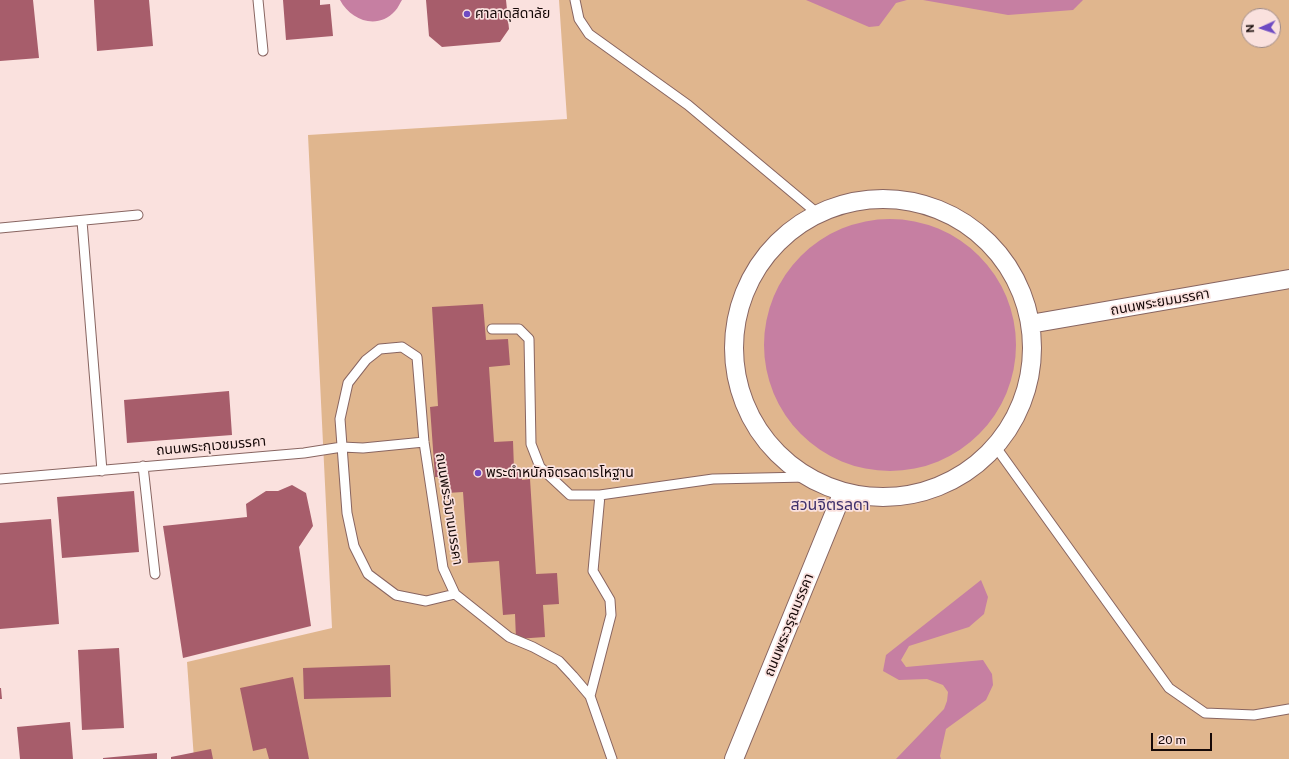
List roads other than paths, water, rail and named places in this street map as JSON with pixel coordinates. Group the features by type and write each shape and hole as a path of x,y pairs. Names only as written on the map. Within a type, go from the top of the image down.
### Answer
{"street":[{"path":"884,197 911,200 936,207 959,218 980,234 999,253 1013,274 1024,299 1030,324 1032,350 1029,376 1022,402 1011,425 995,446 976,465 955,479 931,490 906,496 880,498 853,495 828,488 807,477 781,458 768,444 753,422 742,398 735,372 733,346 736,320 743,295 754,271 769,250 788,231 817,213 833,206 858,199 884,197"},
{"name":"ถนนพระยมมรรคา","path":"1030,324 1289,279"},
{"name":"ถนนพระวรุณมรรคา","path":"734,759 843,492"}],"lane":[{"path":"258,0 263,51"},
{"path":"575,0 579,19 589,34 688,105 817,213"},
{"path":"0,228 138,215"},
{"path":"82,221 102,471"},
{"path":"492,329 519,329 529,339 531,444 540,467 570,495 600,495 714,479 807,477"},
{"name":"ถนนพระวิมานมรรคา","path":"342,447 340,419 348,383 366,360 380,349 402,347 417,357 424,442 442,568 455,594 509,637 533,647 559,661 590,696 612,759"},
{"name":"ถนนพระกุเวชมรรคา","path":"0,479 304,453 342,447 364,448 424,442"},
{"path":"995,446 1169,688 1205,713 1254,715 1289,709"},
{"path":"342,447 349,520 354,546 368,574 396,595 426,601 455,594"},
{"path":"143,466 155,574"},
{"path":"590,696 611,615 610,600 593,571 600,495"}],"place":[{"name":"ศาลาดุสิดาลัย","path":"467,14"},
{"name":"พระตำหนักจิตรลดารโหฐาน","path":"478,473"}],"district":[{"name":"สวนจิตรลดา","path":"830,505"}]}
